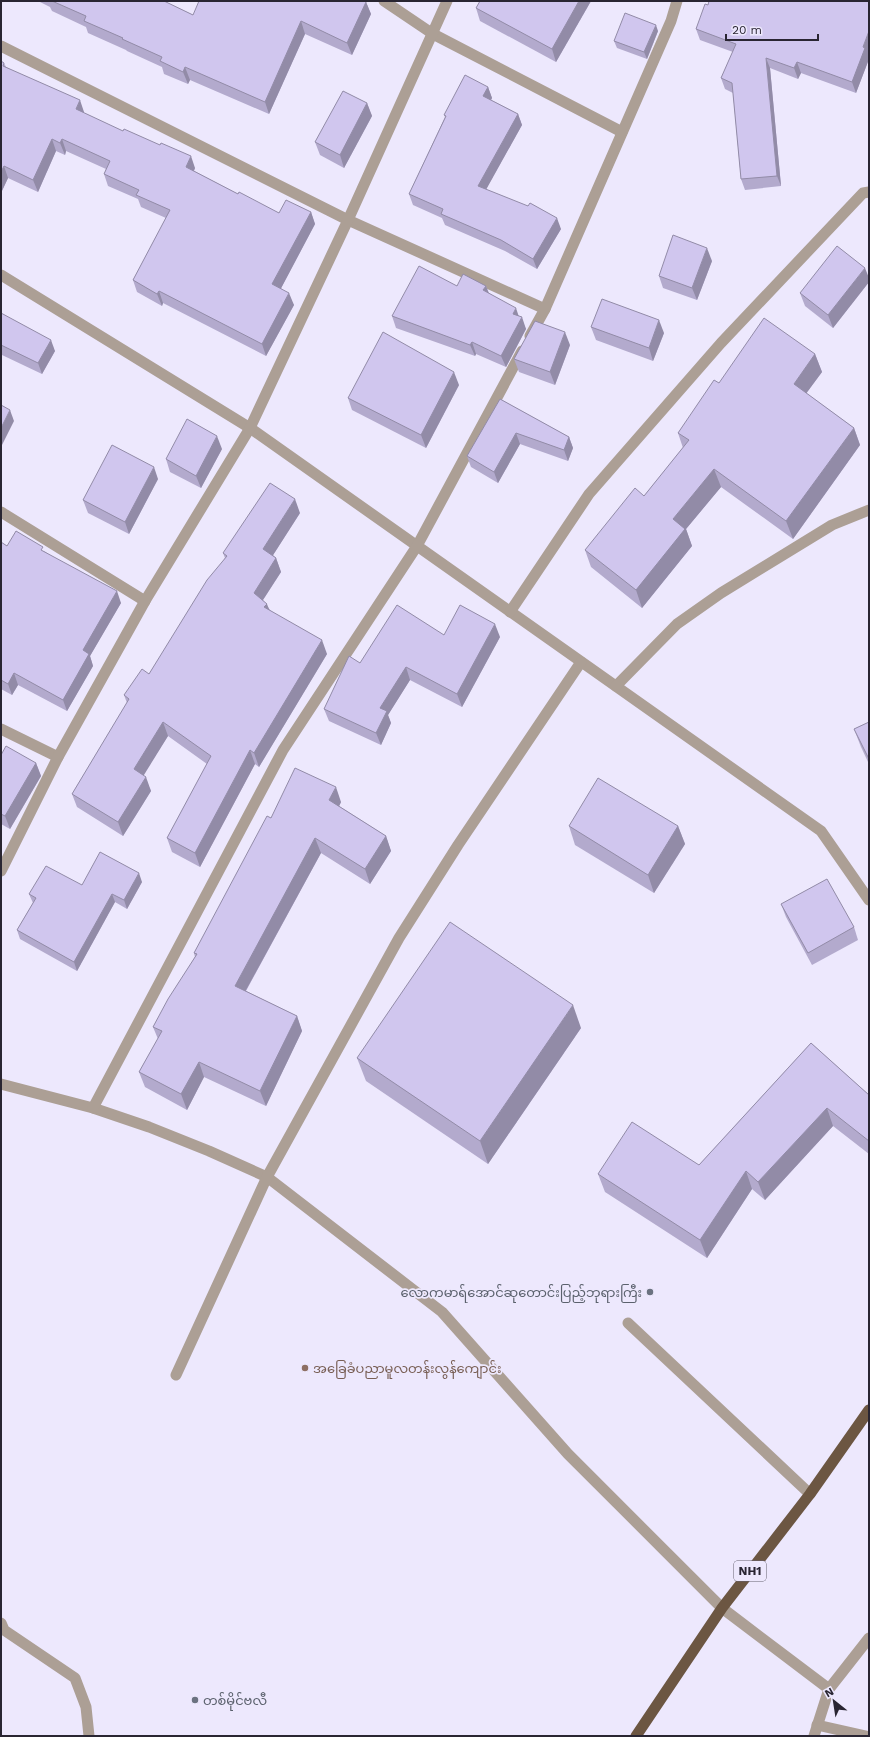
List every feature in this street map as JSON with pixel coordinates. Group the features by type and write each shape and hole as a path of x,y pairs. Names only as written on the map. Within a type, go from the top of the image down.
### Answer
{"highway":[{"name":"NH1","path":"636,1736 722,1608 810,1494 869,1410"}],"street":[{"path":"384,1 433,34 622,132"},
{"path":"1,871 58,758 145,602 250,428 348,220 447,1"},
{"path":"93,1108 283,750 418,546 545,309 671,21 677,1"},
{"path":"1,46 348,220 545,309"},
{"path":"510,612 589,494 721,343 863,193 869,192"},
{"path":"1,275 250,428 821,831 869,900"},
{"path":"616,686 677,624 721,593 832,525 869,510"},
{"path":"1,512 145,602"},
{"path":"176,1374 267,1177 399,938 458,845 581,662"},
{"path":"1,729 58,758"},
{"path":"1,1084 93,1108 156,1130 210,1151 267,1177 442,1312 568,1454 722,1608 829,1689"},
{"path":"628,1323 810,1494"},
{"path":"1,1623 4,1630 76,1678 86,1707 89,1736"},
{"path":"814,1736 829,1689 869,1638"},
{"path":"817,1725 866,1736"}],"building":[{"path":"52,1 164,1 193,15 199,1 366,2 347,43 301,21 265,102 185,67 183,72 160,61 162,57 84,21 86,16"},
{"path":"480,1 579,1 552,49 476,8"},
{"path":"709,1 869,1 869,31 863,47 865,48 852,82 797,62 794,68 766,58 777,176 741,179 732,83 721,78 736,44 696,29 705,4 708,5"},
{"path":"625,13 656,25 644,52 614,41"},
{"path":"1,61 4,63 3,66 80,100 76,109 123,131 124,129 160,145 161,143 191,156 186,167 238,194 239,192 279,213 286,200 311,212 272,284 289,293 262,344 159,291 157,294 133,280 170,210 136,195 139,190 104,174 110,161 62,139 60,143 52,139 33,180 4,166 1,172"},
{"path":"465,75 488,87 483,96 518,114 478,186 528,206 530,203 557,218 533,259 501,240 441,214 443,209 409,194 446,116 444,115"},
{"path":"343,91 367,103 340,155 315,142"},
{"path":"673,235 707,248 692,288 659,276"},
{"path":"837,246 865,268 828,315 800,293"},
{"path":"419,266 457,286 463,274 486,286 483,290 516,308 513,314 522,317 501,356 472,342 470,345 392,316"},
{"path":"602,299 659,320 649,348 591,327"},
{"path":"1,313 51,340 38,363 1,345"},
{"path":"764,318 815,354 794,384 854,428 786,521 714,469 673,519 685,529 636,590 585,550 635,488 644,496 689,440 678,433 714,380 719,383"},
{"path":"535,321 565,332 550,372 514,359"},
{"path":"383,332 454,372 421,435 348,398"},
{"path":"500,399 569,437 564,450 516,433 494,472 467,456"},
{"path":"1,405 10,410 1,428"},
{"path":"187,419 217,436 196,476 166,459"},
{"path":"112,445 154,467 125,522 83,500"},
{"path":"270,483 295,499 263,549 276,558 254,593 267,604 264,607 322,640 254,753 250,750 195,853 167,838 211,756 163,722 134,769 146,777 118,822 72,794 129,699 124,695 142,669 149,674 207,580 227,556 223,553"},
{"path":"16,531 43,547 41,550 117,591 83,650 89,654 63,700 14,673 8,684 1,680 1,542 7,546"},
{"path":"397,605 444,635 460,605 495,624 457,694 406,667 380,708 387,711 376,733 324,709 349,656 360,663"},
{"path":"869,722 869,759 854,729"},
{"path":"6,746 36,763 5,816 1,814 1,755"},
{"path":"295,768 336,787 329,800 386,836 365,869 315,838 235,986 297,1016 260,1091 199,1062 181,1094 139,1072 162,1031 153,1027 168,999 197,954 194,953 267,816 271,818"},
{"path":"598,778 678,826 648,875 569,826"},
{"path":"100,852 139,873 124,900 112,894 74,962 17,930 36,898 29,894 46,866 82,885"},
{"path":"827,879 854,927 808,953 781,904"},
{"path":"450,922 573,1005 480,1141 357,1058"},
{"path":"811,1043 869,1095 869,1141 827,1108 758,1182 746,1171 700,1240 598,1174 632,1122 699,1165"}],"place":[{"name":"လောကမာရ်အောင်ဆုတောင်းပြည့်ဘုရားကြီး","path":"650,1292"},
{"name":"အခြေခံပညာမူလတန်းလွန်ကျောင်း","path":"305,1368"},
{"name":"တစ်မိုင်ဗလီ","path":"195,1700"}]}
